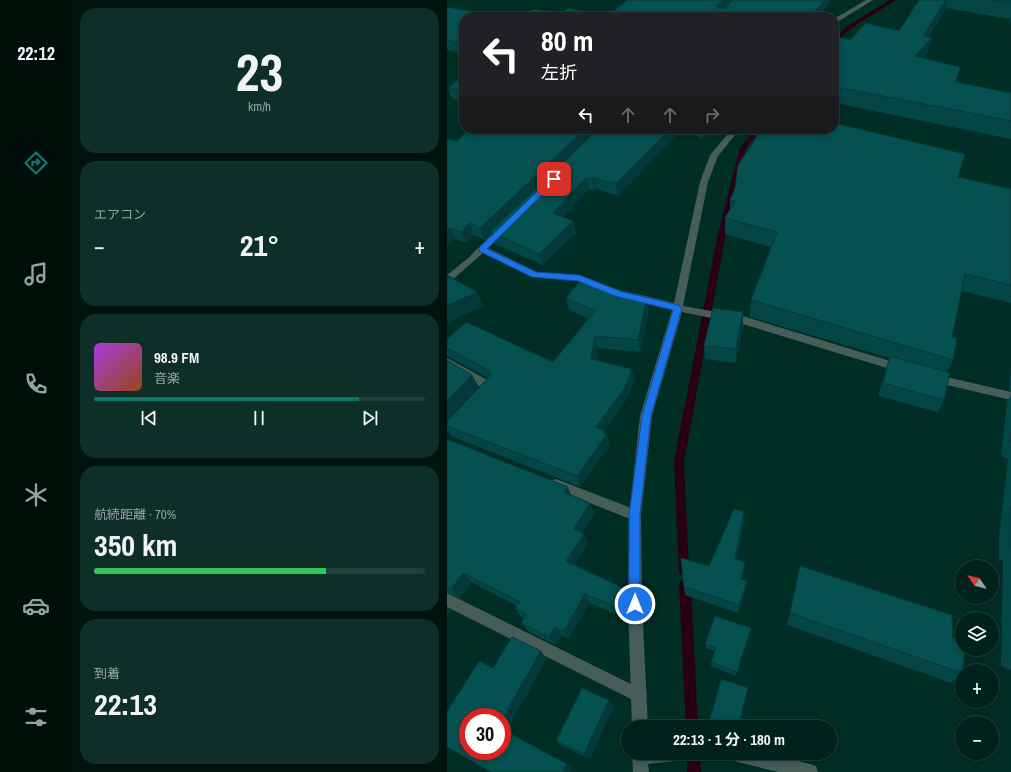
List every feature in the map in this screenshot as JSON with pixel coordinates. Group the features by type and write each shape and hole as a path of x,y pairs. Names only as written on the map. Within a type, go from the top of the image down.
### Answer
{"street":[{"path":"839,19 870,0"},
{"path":"640,720 635,604 635,515 646,416 678,308 704,182 714,155 732,134"},
{"path":"447,280 482,249 507,224"},
{"path":"482,249 535,275 579,278 605,288"},
{"path":"626,296 746,321 907,370"},
{"path":"447,362 489,386 479,397"},
{"path":"921,375 1011,396"},
{"path":"548,481 635,515"},
{"path":"447,600 640,696"},
{"path":"762,760 810,772"}],"building":[{"path":"627,0 723,0 716,6 718,8 725,8 733,0 825,0 815,12 613,12"},
{"path":"919,0 946,0 923,36 932,38 915,56 960,67 956,82 1011,93 1011,121 839,87 839,37 850,40 866,23 899,31"},
{"path":"992,0 1011,0 1011,3"},
{"path":"447,7 476,12 459,12 459,43 447,40"},
{"path":"568,8 587,12 563,12"},
{"path":"534,9 550,12 530,12"},
{"path":"459,79 459,90 448,88"},
{"path":"839,124 965,154 958,177 1011,189 1011,285 965,274 952,337 957,338 953,360 751,300 777,232 725,218 735,201 730,200 735,188 738,165 759,134 839,134"},
{"path":"464,134 580,134 480,228 470,223 461,232 450,228 447,231 447,139 457,141"},
{"path":"593,134 665,134 616,184 594,178 586,178 553,213 573,221 539,254 490,232"},
{"path":"447,275 477,292 447,306"},
{"path":"582,278 647,298 638,340 595,336 591,359 632,369 625,388 596,427 605,431 603,433 607,434 577,476 447,426 447,421 491,375 488,370 447,348 447,339 466,322 553,362 595,311 566,298"},
{"path":"713,308 743,312 736,349 704,346"},
{"path":"890,356 950,373 944,400 883,383"},
{"path":"447,360 472,375 447,401"},
{"path":"447,439 568,487 564,492 590,503 574,529 584,534 566,561 623,588 624,610 585,594 564,631 555,627 549,637 521,623 526,614 515,609 520,602 463,573 451,589 447,587"},
{"path":"1011,506 1011,548 1009,523"},
{"path":"734,509 744,512 735,559 745,562 741,579 747,581 739,605 684,587 681,558 709,566"},
{"path":"800,566 952,615 953,637 955,637 955,656 964,656 963,664 955,664 955,671 790,613"},
{"path":"715,616 751,628 737,672 711,662 716,648 705,644"},
{"path":"512,637 541,651 508,708 459,708 459,754 447,747 447,710 479,661 493,668"},
{"path":"721,679 748,688 740,720 710,720"},
{"path":"582,688 609,700 584,754 556,741"},
{"path":"511,734 567,764 563,772 491,772 470,760 511,760"}],"waterway":[{"path":"839,37 848,28 894,0"},
{"path":"684,570 679,462 721,238 743,148 754,134"},
{"path":"685,585 692,720"},
{"path":"694,760 694,772"}],"route":[{"path":"554,179 482,249 535,275 579,278 618,294 678,308 646,416 635,515 635,604"}]}
